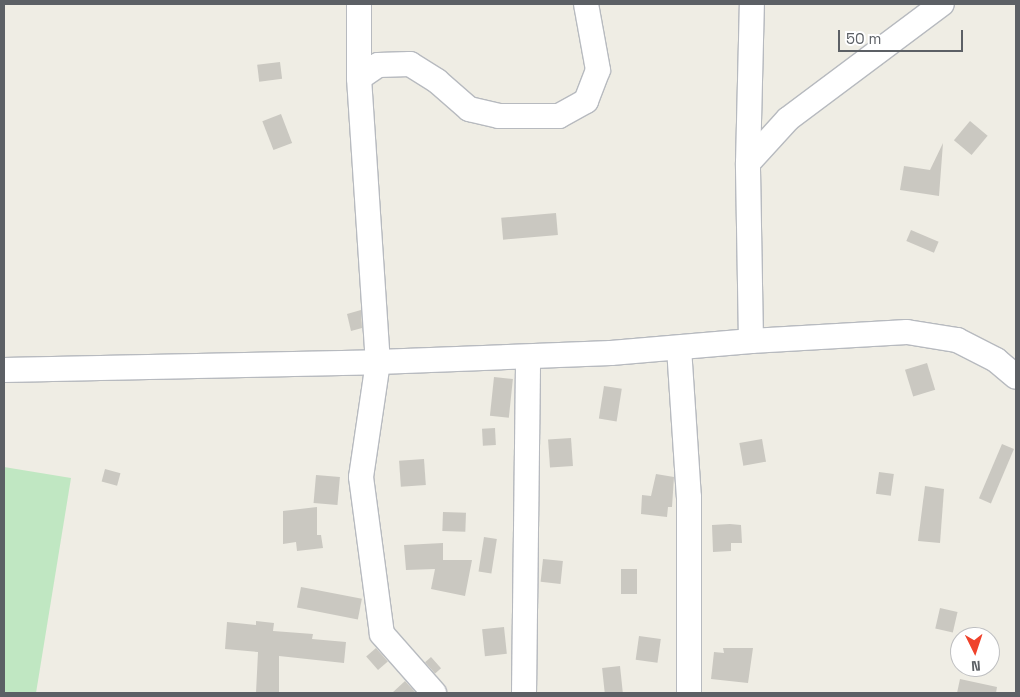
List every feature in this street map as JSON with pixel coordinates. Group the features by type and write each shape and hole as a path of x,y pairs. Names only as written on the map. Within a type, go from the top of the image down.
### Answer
{"street":[{"path":"360,4 359,78 378,362 361,477 382,634 434,693"},
{"path":"359,78 378,65 410,64 437,81 469,110 499,116 559,116 586,101 598,70 586,4"},
{"path":"751,341 748,163 752,4"},
{"path":"748,163 788,119 929,8"},
{"path":"4,370 528,357 907,332 957,340 996,360 1016,377"},
{"path":"679,348 689,497 689,693"},
{"path":"524,693 528,357"}],"green space":[{"path":"4,467 71,478 36,693 4,693"}],"building":[{"path":"280,62 282,79 259,82 257,65"},
{"path":"281,114 292,143 273,150 262,121"},
{"path":"970,121 988,136 972,155 954,140"},
{"path":"943,143 939,196 900,190 904,166 930,170"},
{"path":"556,213 558,235 503,240 501,218"},
{"path":"911,230 939,242 934,253 906,241"},
{"path":"361,310 362,328 351,331 347,314"},
{"path":"927,363 935,390 913,397 905,370"},
{"path":"494,377 513,379 509,418 490,416"},
{"path":"604,386 622,389 617,421 599,419"},
{"path":"495,428 496,445 483,446 482,429"},
{"path":"571,438 573,466 550,468 548,440"},
{"path":"762,439 766,462 743,466 739,443"},
{"path":"1002,444 1014,449 991,503 979,498"},
{"path":"424,459 426,485 401,487 399,461"},
{"path":"105,469 120,473 117,486 102,482"},
{"path":"879,472 894,474 891,496 876,494"},
{"path":"656,474 674,477 672,507 668,507 667,517 641,514 642,495 651,496"},
{"path":"316,475 340,477 337,505 314,503"},
{"path":"925,486 944,489 940,543 918,541"},
{"path":"317,507 317,535 321,535 323,548 297,551 296,542 283,544 283,511"},
{"path":"443,512 466,513 465,532 442,531"},
{"path":"712,525 741,525 742,543 731,543 731,551 713,552"},
{"path":"484,537 497,539 491,574 479,572"},
{"path":"443,543 443,560 472,560 465,596 431,589 435,569 406,570 404,545"},
{"path":"543,559 563,561 560,584 541,582"},
{"path":"621,569 637,569 637,594 621,594"},
{"path":"301,587 362,599 358,619 297,608"},
{"path":"940,608 958,612 954,627 950,627 950,632 935,628"},
{"path":"256,621 274,623 273,631 313,634 312,639 346,642 344,663 279,656 279,693 256,693 258,652 225,649 227,622 256,625"},
{"path":"504,627 507,654 485,656 482,629"},
{"path":"639,636 661,639 657,663 636,660"},
{"path":"376,648 388,662 378,670 366,657"},
{"path":"723,648 753,648 748,683 711,679 714,652 724,653"},
{"path":"431,657 441,668 435,674 425,662"},
{"path":"620,666 623,693 605,693 602,668"},
{"path":"960,679 997,687 996,693 957,693"},
{"path":"405,681 415,692 392,693"}]}
